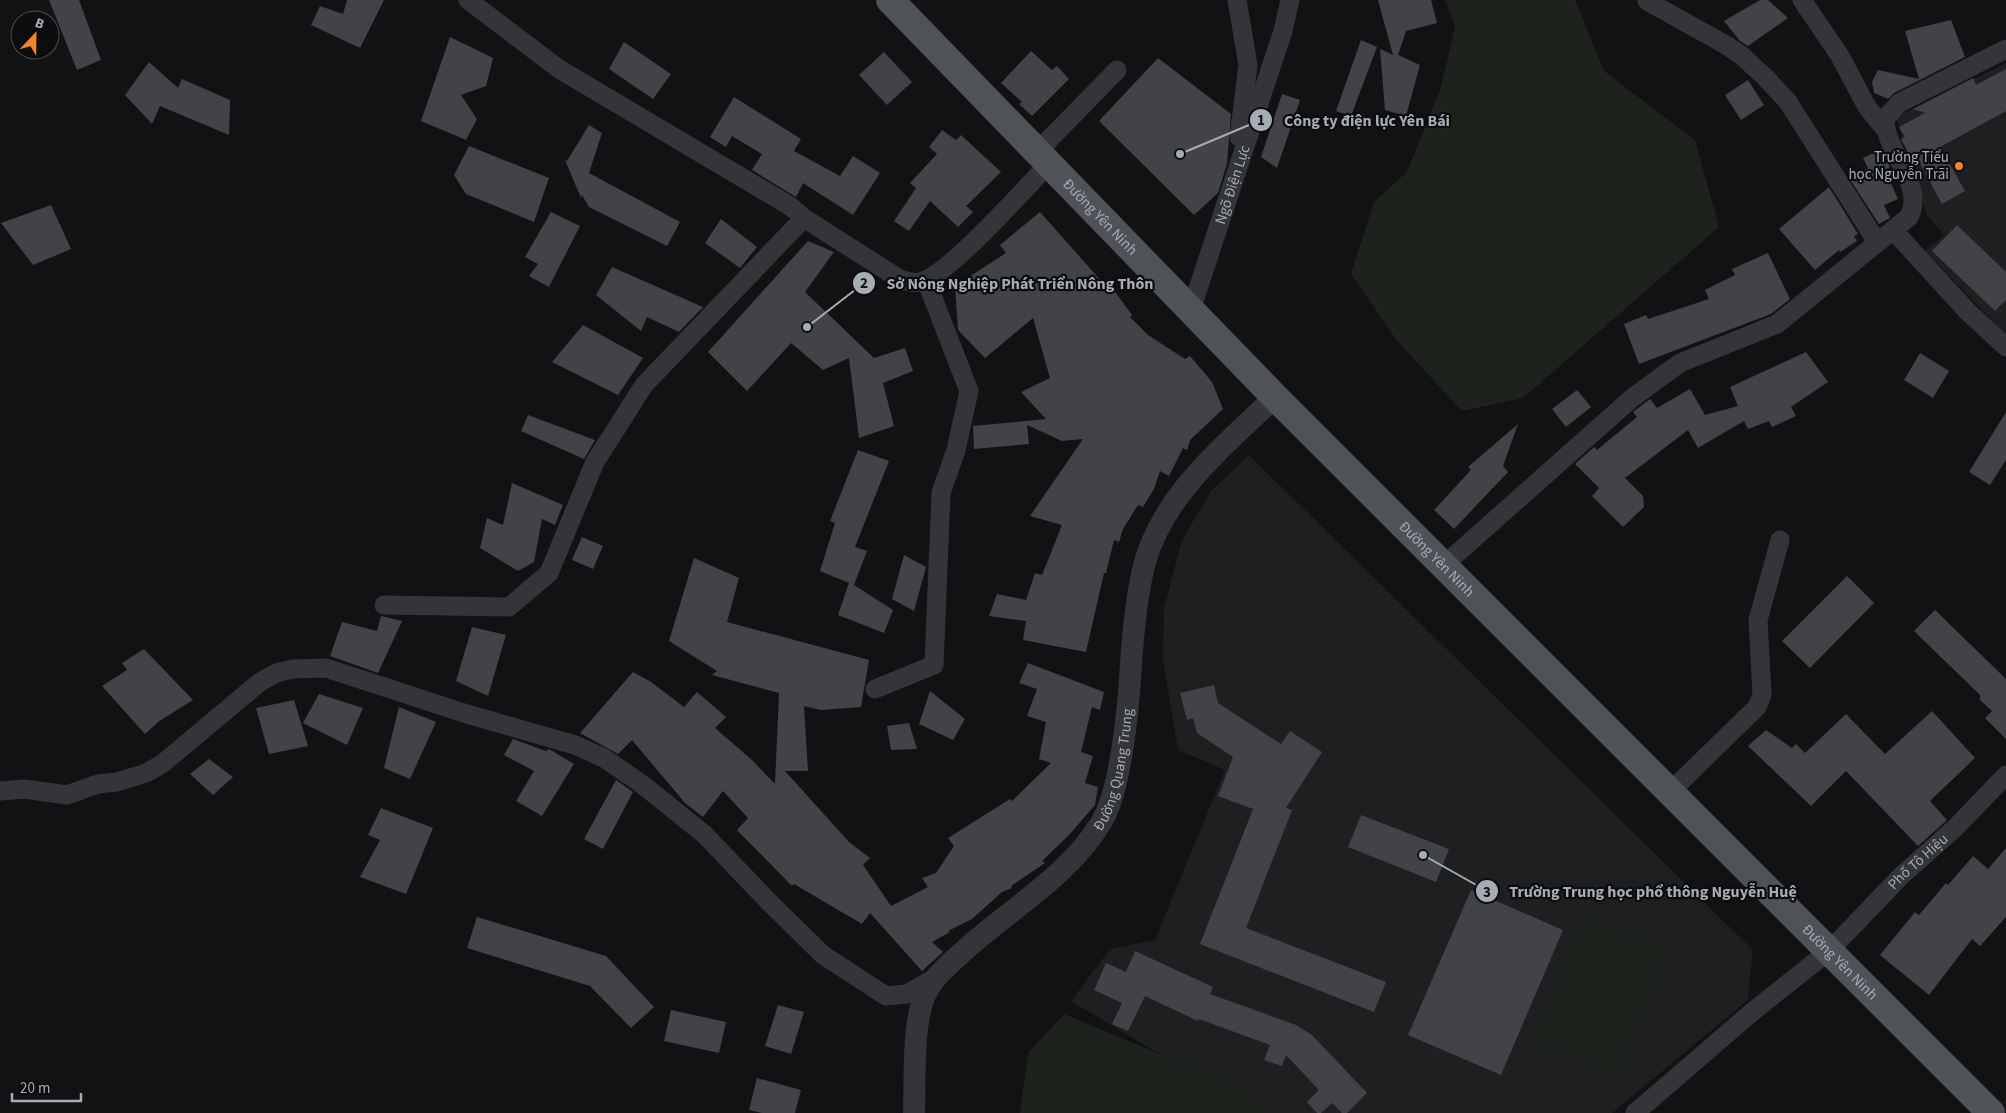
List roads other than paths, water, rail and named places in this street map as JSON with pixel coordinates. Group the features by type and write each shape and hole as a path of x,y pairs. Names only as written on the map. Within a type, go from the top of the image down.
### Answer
{"main road":[{"name":"Đường Yên Ninh","path":"890,0 1275,397 1991,1113"}],"street":[{"path":"468,0 559,68 790,206 804,218 898,278 908,282 926,280 951,263 1117,70"},
{"path":"1234,180 1248,65 1237,0"},
{"name":"Ngõ Điện Lực","path":"1191,310 1283,31 1290,0"},
{"path":"1444,565 1632,398 1680,363 1777,324 1909,217 1915,202 1897,151 1885,129 1867,107 1840,56 1802,0"},
{"path":"1647,1 1741,55 1766,78 1788,102 1877,242"},
{"path":"1885,129 1885,119 1899,103 2006,49"},
{"path":"384,605 509,607 549,573 595,462 644,385 804,218"},
{"path":"1892,230 1968,312 2006,347"},
{"path":"875,689 934,666 941,493 956,450 969,392 926,280"},
{"name":"Đường Quang Trung","path":"914,1113 918,1024 922,1003 933,979 1080,854 1104,819 1117,776 1143,569 1156,532 1186,485 1275,397"},
{"path":"1670,792 1757,707 1762,695 1758,620 1780,540"},
{"path":"0,791 24,789 67,795 98,784 132,778 162,764 260,682 276,673 292,669 326,668 467,714 575,745 604,758 704,834 823,955 886,996 906,994 933,979"},
{"name":"Phố Tô Hiệu","path":"1635,1113 1751,1013 1830,950 1900,876 1955,828 2006,775"}],"place":[{"name":"Công ty điện lực Yên Bái","path":"1180,154"},
{"name":"Trường Tiểu học Nguyễn Trãi","path":"1959,166"},
{"name":"Sở Nông Nghiệp Phát Triển Nông Thôn","path":"807,327"},
{"name":"Trường Trung học phổ thông Nguyễn Huệ","path":"1423,855"}]}
